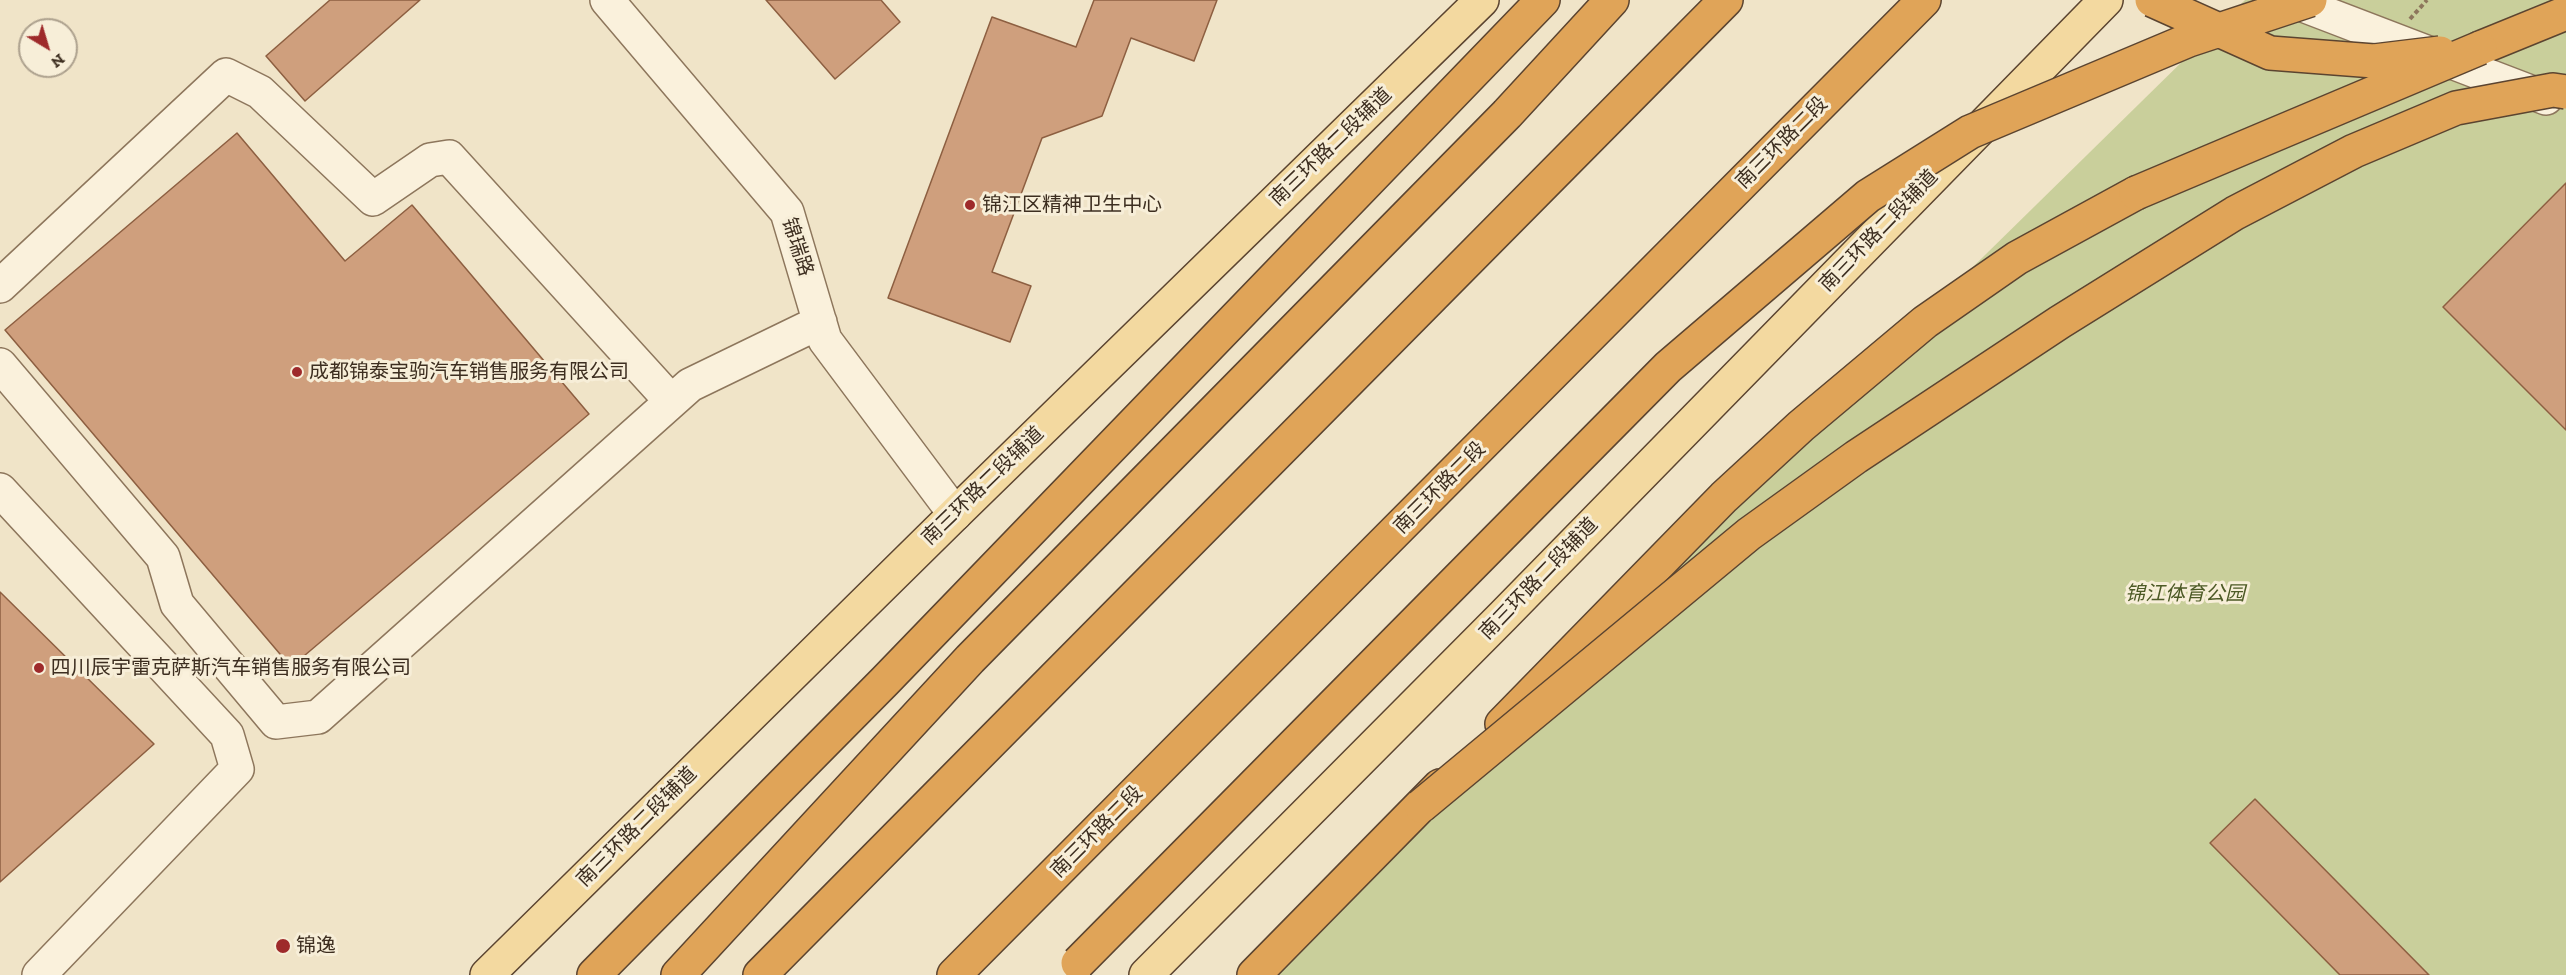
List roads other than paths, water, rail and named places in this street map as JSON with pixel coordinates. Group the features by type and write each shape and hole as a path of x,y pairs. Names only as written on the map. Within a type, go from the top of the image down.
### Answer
{"highway":[{"path":"594,975 885,681 1543,0"},
{"path":"678,975 970,659 1507,114 1612,0"},
{"path":"760,975 1726,0"},
{"name":"南三环路二段","path":"954,975 1924,0"},
{"path":"2152,0 2270,53 2374,61 2480,48"},
{"path":"1072,969 1668,368 1868,196 1970,132 2189,40 2310,0"},
{"path":"1254,975 1724,497 1801,426 1925,322 2017,258 2136,193 2566,13"},
{"path":"1421,806 1749,534 1856,457 2060,322 2225,219 2354,151 2456,108 2553,90 2566,92"}],"main road":[{"name":"南三环路二段辅道","path":"487,975 1482,0"},
{"name":"南三环路二段辅道","path":"1146,975 1503,616 2106,0"}],"street":[{"name":"锦瑞路","path":"608,0 787,212 825,340 955,514"},
{"path":"2290,0 2566,105"},
{"path":"0,286 226,75 260,92 373,200 430,160 449,157 671,401"},
{"path":"0,365 163,557 177,604 276,722 318,717 690,385 820,322"},
{"path":"0,490 227,735 237,770 39,975"}],"place":[{"name":"锦江区精神卫生中心","path":"970,205"},
{"name":"成都锦泰宝驹汽车销售服务有限公司","path":"297,372"},
{"name":"四川辰宇雷克萨斯汽车销售服务有限公司","path":"39,668"},
{"name":"锦逸","path":"283,946"}],"park label":[{"name":"锦江体育公园","path":"2185,594"}]}
